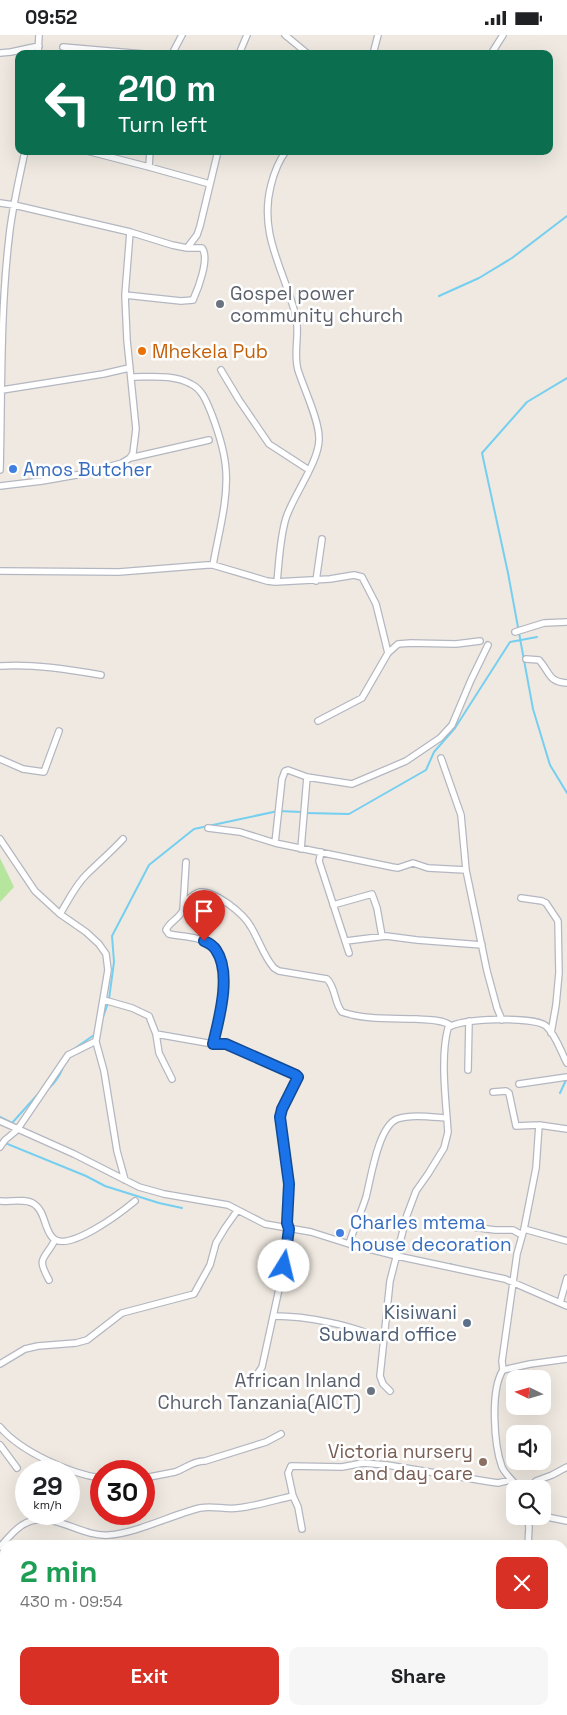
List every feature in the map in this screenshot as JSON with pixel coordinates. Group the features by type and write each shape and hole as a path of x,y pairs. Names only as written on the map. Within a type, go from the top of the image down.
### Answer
{"street":[{"path":"38,50 39,35"},
{"path":"174,50 182,35"},
{"path":"241,50 247,35"},
{"path":"285,35 303,50"},
{"path":"374,50 378,35"},
{"path":"494,50 503,35"},
{"path":"20,50 39,46"},
{"path":"63,47 98,50"},
{"path":"0,53 15,51"},
{"path":"0,471 2,286 14,205 24,155"},
{"path":"102,155 210,184"},
{"path":"149,167 150,155"},
{"path":"187,248 197,235 205,211 217,155"},
{"path":"277,582 286,518 318,447 319,428 297,365 296,319 273,249 267,222 267,203 274,173 283,155"},
{"path":"0,203 130,232 172,245 202,248 204,251 205,264 192,300 181,301 126,295"},
{"path":"130,232 126,295 129,368 136,429 135,447 130,458"},
{"path":"2,389 103,374 129,368"},
{"path":"222,370 239,400 269,444 308,470"},
{"path":"131,377 164,377 189,383 198,388 206,401 213,419 226,468 225,499 213,565"},
{"path":"0,486 82,474 122,463 130,458 209,440"},
{"path":"316,581 322,539"},
{"path":"0,571 118,572 213,565 267,581 277,582 316,581 354,575 362,577 376,604 388,653"},
{"path":"515,632 544,623 567,622"},
{"path":"318,721 362,698 388,653 394,647 404,643 448,644 480,641"},
{"path":"275,843 284,772 288,770 307,777 346,784 355,783 406,761 440,738 452,725 470,680 488,645"},
{"path":"526,659 539,660 553,680 567,683"},
{"path":"0,666 51,667 101,675"},
{"path":"0,759 23,769 44,772 59,731"},
{"path":"441,758 461,815 466,870 494,997 502,1020"},
{"path":"301,849 307,777"},
{"path":"208,828 240,832 301,849 398,868 413,863 428,868 466,870"},
{"path":"0,839 28,882 44,900 86,932 99,944 106,954 108,970 96,1042 104,1071 117,1151 125,1180"},
{"path":"60,914 80,882 123,839"},
{"path":"321,852 319,861 349,953"},
{"path":"186,862 182,913 167,927 167,933 204,941 216,949 221,962 223,986 213,1044"},
{"path":"184,903 202,892 218,897 226,902 248,923 274,968 279,971 327,979 331,983 338,1007 342,1012 376,1017 432,1020 450,1025 469,1021 502,1020 541,1023 551,1033 567,1063"},
{"path":"333,905 372,894 377,907 382,936"},
{"path":"521,898 546,903 558,921 559,973 551,1033"},
{"path":"346,941 382,936 482,945"},
{"path":"104,1000 147,1014 156,1034 161,1057 172,1079"},
{"path":"468,1070 469,1021"},
{"path":"390,1391 383,1384 380,1376 382,1340 390,1281 407,1215 416,1191 434,1165 447,1140 445,1051 446,1032 450,1025"},
{"path":"156,1034 213,1044 226,1044 298,1077 280,1117 289,1184 287,1223 289,1229 274,1316 262,1367 254,1379 239,1383"},
{"path":"0,1147 17,1130 68,1055 96,1042"},
{"path":"520,1084 567,1077"},
{"path":"493,1092 506,1091 509,1093 516,1126 539,1125 567,1129"},
{"path":"349,1244 366,1197 380,1144 389,1125 396,1119 407,1117 447,1117"},
{"path":"0,1121 74,1154 139,1187 164,1194 228,1205 265,1224 311,1232 397,1256 505,1279 567,1306"},
{"path":"503,1371 502,1361 517,1254 536,1168 539,1125"},
{"path":"0,1201 30,1202 35,1204 42,1215 50,1236 55,1240 64,1241 89,1233 135,1201"},
{"path":"0,1364 25,1349 87,1340 122,1313 194,1294 210,1265 216,1243 237,1211"},
{"path":"472,1227 495,1231 513,1230 567,1241"},
{"path":"49,1280 42,1269 42,1263 55,1240"},
{"path":"560,1303 567,1279"},
{"path":"274,1316 292,1316 341,1326 371,1334 382,1340"},
{"path":"512,1480 506,1474 500,1459 495,1416 498,1377 503,1371 530,1364 567,1359"},
{"path":"0,1427 12,1440 45,1459 90,1476"},
{"path":"155,1476 177,1471 197,1461 205,1461 266,1443 281,1434"},
{"path":"0,1445 15,1465"},
{"path":"302,1529 288,1469 291,1466 342,1467 363,1463 387,1465 491,1483 506,1481"},
{"path":"539,1480 567,1467"},
{"path":"6,1540 17,1528 37,1519 49,1520 94,1535 110,1535 209,1506 237,1509 293,1496"},
{"path":"551,1518 567,1521"},
{"path":"528,1540 529,1525"}],"green space":[{"path":"0,858 14,887 0,902"}],"waterway":[{"path":"439,296 479,278 512,258 567,216"},
{"path":"567,378 527,402 482,453 508,573 533,709 550,765 567,793"},
{"path":"306,813 349,814 426,770 434,752 455,728 510,642 537,637"},
{"path":"109,999 114,962 112,936 149,865 194,829 278,811 302,812"},
{"path":"102,1020 108,1003"},
{"path":"71,1051 94,1035"},
{"path":"45,1090 56,1080 63,1067"},
{"path":"560,1093 566,1080"},
{"path":"0,1117 12,1123 39,1093"},
{"path":"0,1141 86,1176 105,1186 159,1203 182,1208"},
{"path":"450,1264 459,1267"}],"place":[{"name":"Gospel power community church","path":"220,304"},
{"name":"Mhekela Pub","path":"142,351"},
{"name":"Amos Butcher","path":"13,469"},
{"name":"Charles mtema house decoration","path":"340,1233"},
{"name":"Kisiwani Subward office","path":"467,1323"},
{"name":"African Inland Church Tanzania(AICT)","path":"371,1391"},
{"name":"Victoria nursery and day care","path":"483,1462"}],"route":[{"path":"204,941 216,949 223,970 220,1010 213,1044 226,1044 298,1077 280,1117 289,1184 287,1223 289,1229 284,1266"}]}
